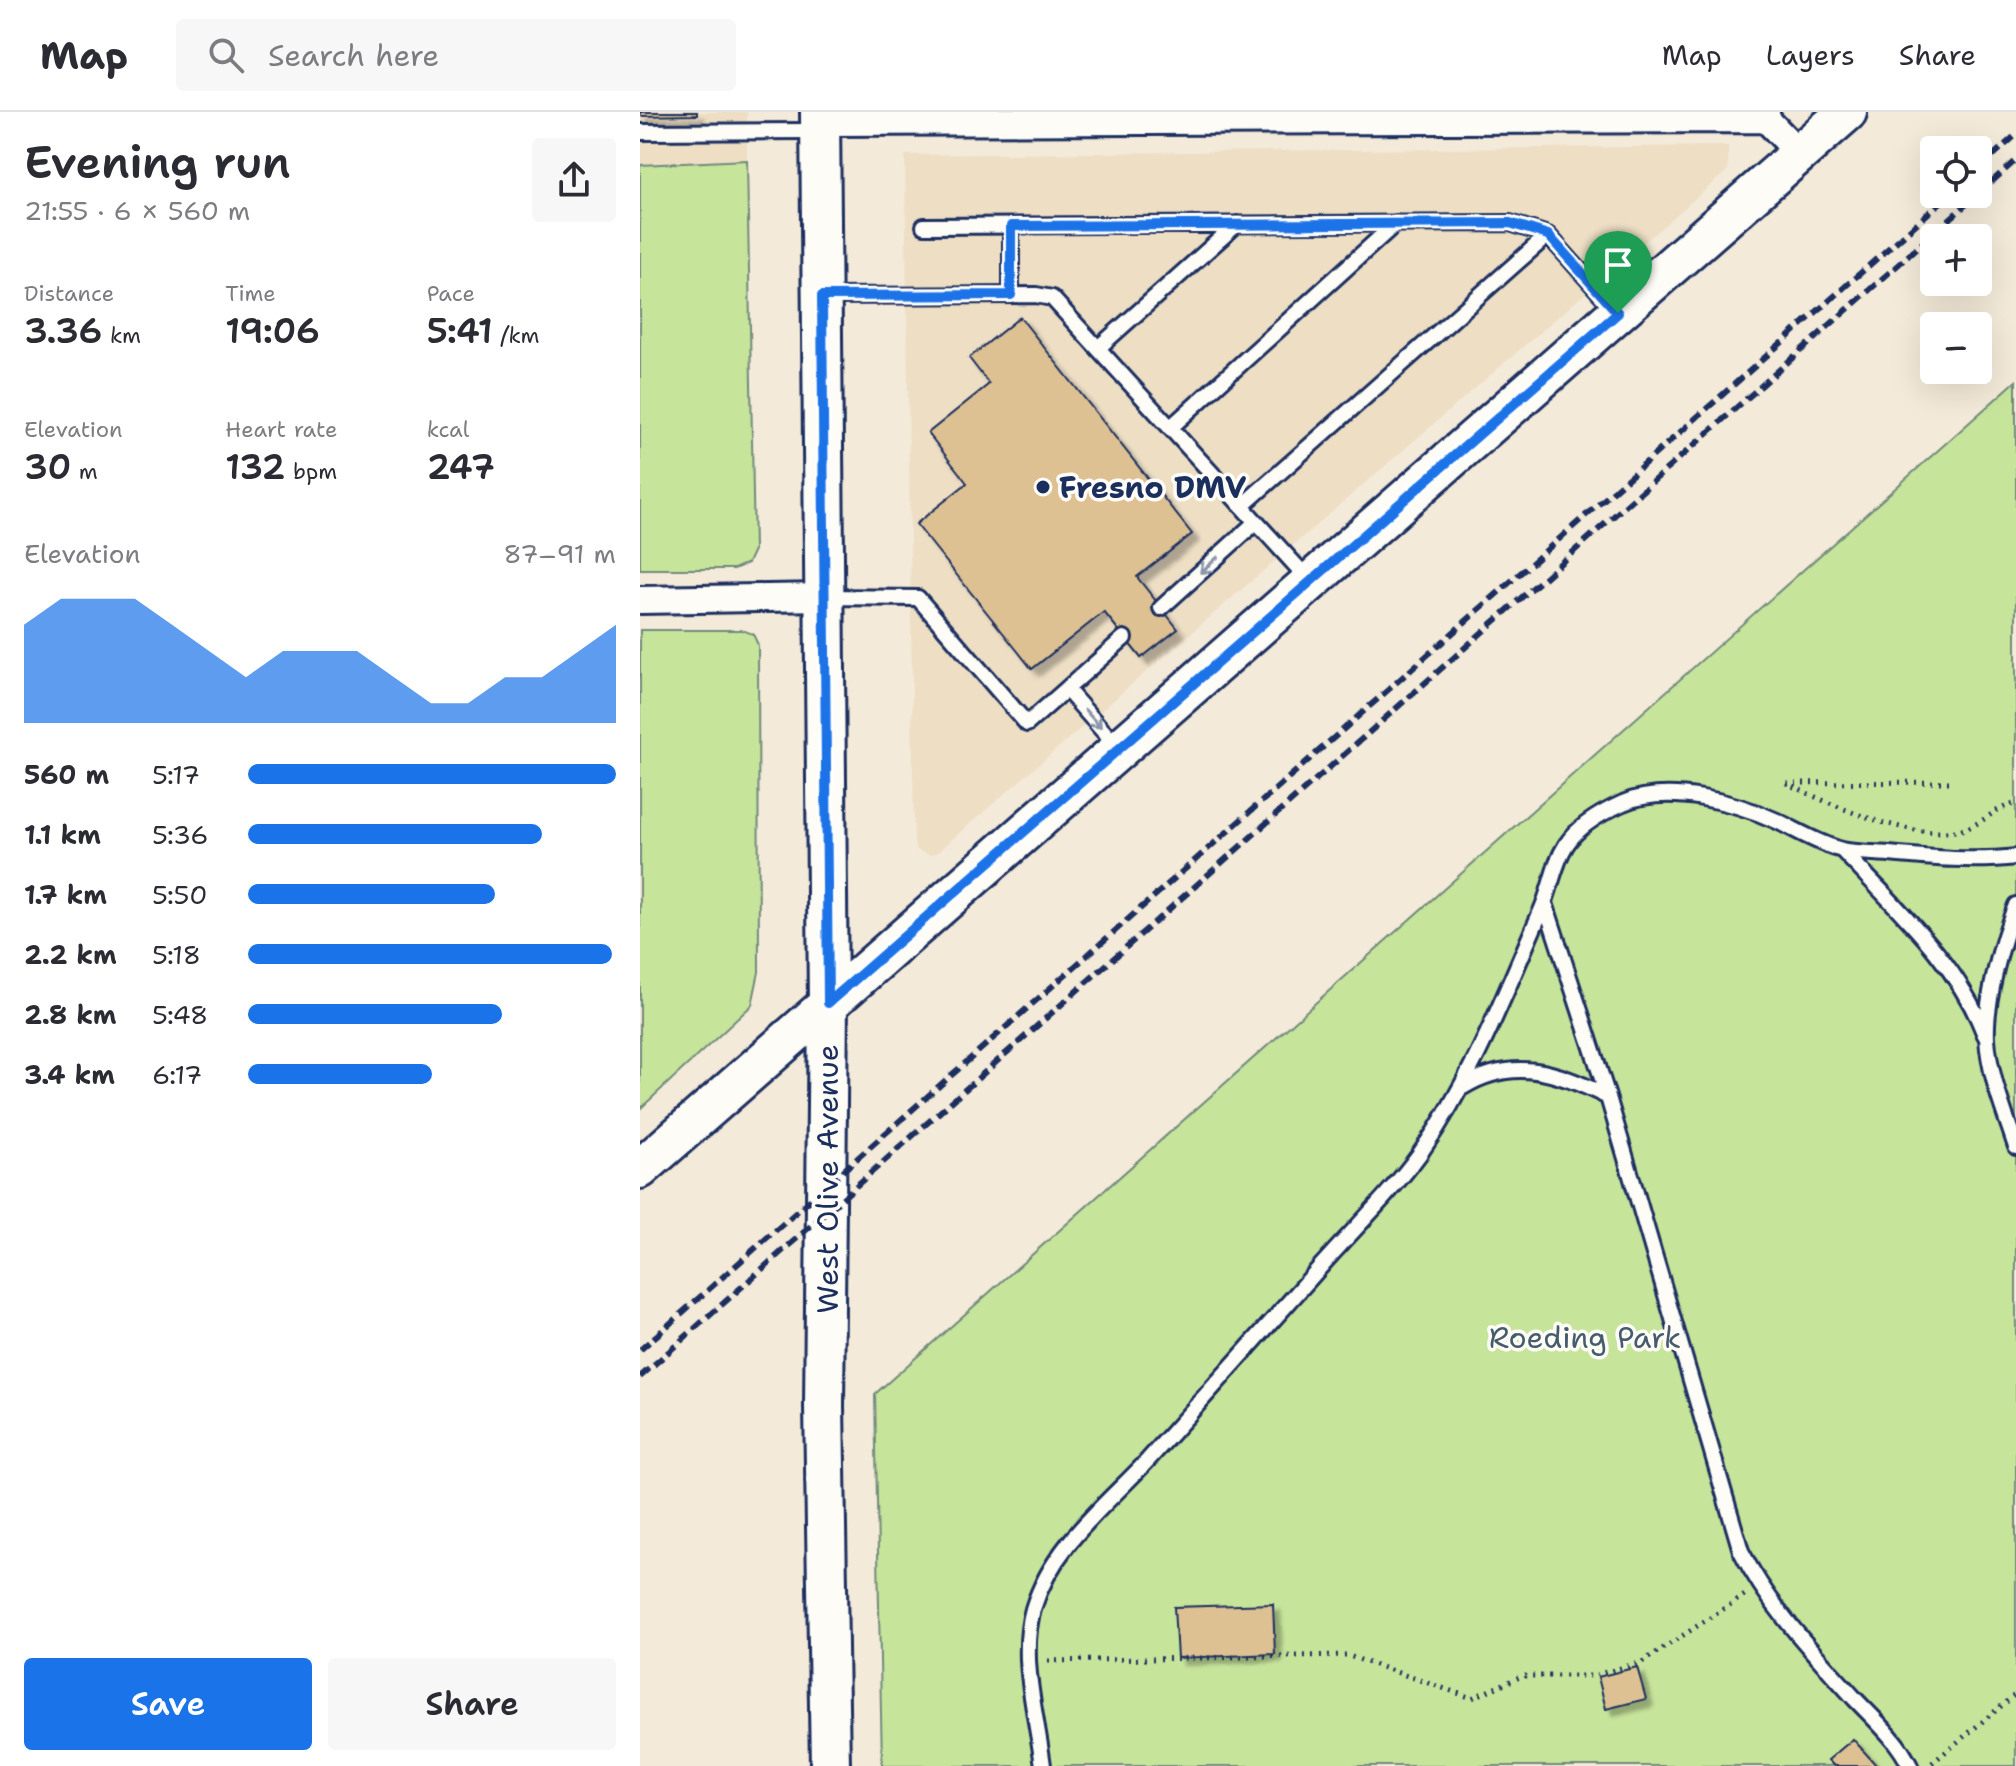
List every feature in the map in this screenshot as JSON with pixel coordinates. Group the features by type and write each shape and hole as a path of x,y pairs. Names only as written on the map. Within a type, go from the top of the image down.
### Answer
{"main road":[{"path":"640,1169 1847,112"},
{"name":"West Olive Avenue","path":"820,122 828,1003 824,1406 830,1766"}],"street":[{"path":"820,122 1766,116 1800,154"},
{"path":"640,600 824,597"}],"lane":[{"path":"640,132 820,122"},
{"path":"1170,428 1396,223"},
{"path":"924,226 1510,223 1548,235 1618,313"},
{"path":"1098,348 1237,224"},
{"path":"1011,226 1011,295"},
{"path":"1242,506 1548,235"},
{"path":"822,296 1011,295 1052,298 1310,582"},
{"path":"1161,608 1256,522"},
{"path":"824,597 918,598 1027,724 1124,638"},
{"path":"1067,690 1119,749"},
{"path":"1043,1766 1028,1634 1033,1607 1050,1572 1072,1537 1131,1478 1419,1154 1463,1087 1545,903 1566,845 1579,830 1606,811 1629,801 1664,796 1704,798 1743,807 1842,850 1915,856 2016,857"},
{"path":"1842,850 1958,979 1974,1005 1987,1038 2016,1147"},
{"path":"1545,903 1608,1097 1737,1539 1758,1584 1783,1619 1893,1740 1910,1766"},
{"path":"1987,1038 2000,949 2016,905"},
{"path":"1463,1087 1480,1077 1499,1072 1548,1072 1581,1083 1608,1097"}],"path":[{"path":"1954,782 1786,783 1851,813 1928,830 1957,831 1969,828 1980,824 2004,806 2016,804"},
{"path":"1029,1661 1346,1655 1472,1698 1522,1676 1592,1676 1642,1662 1758,1584"},
{"path":"1929,1766 2016,1694"}],"shaded area":[{"path":"640,112 747,112 747,160 640,165"},
{"path":"1728,146 1728,170 936,853 929,855 917,850 914,844 905,155"}],"green space":[{"path":"747,160 754,550 748,563 734,569 640,569 640,165"},
{"name":"Roeding Park","path":"2016,381 2016,1766 882,1766 875,1394"},
{"path":"640,630 742,630 753,634 758,645 759,972 752,1005 640,1109"}],"building":[{"path":"640,112 697,112 697,115 640,116"},
{"path":"1020,317 1192,534 1137,577 1178,629 1141,658 1104,612 1032,669 916,524 967,483 928,433 989,384 969,358"},
{"path":"1273,1604 1275,1654 1177,1658 1174,1607"},
{"path":"1637,1667 1646,1699 1606,1709 1598,1677"},
{"path":"1853,1739 1877,1766 1834,1766 1828,1760"}],"railway":[{"path":"1992,156 2016,135"},
{"path":"1992,181 2016,160"},
{"path":"640,1350 1934,208"},
{"path":"640,1377 1962,208"}],"place":[{"name":"Fresno DMV","path":"1043,487"}],"route":[{"path":"1510,223 1548,235 1618,313 828,1003 822,296 1011,295 1011,226 1510,223"}]}
